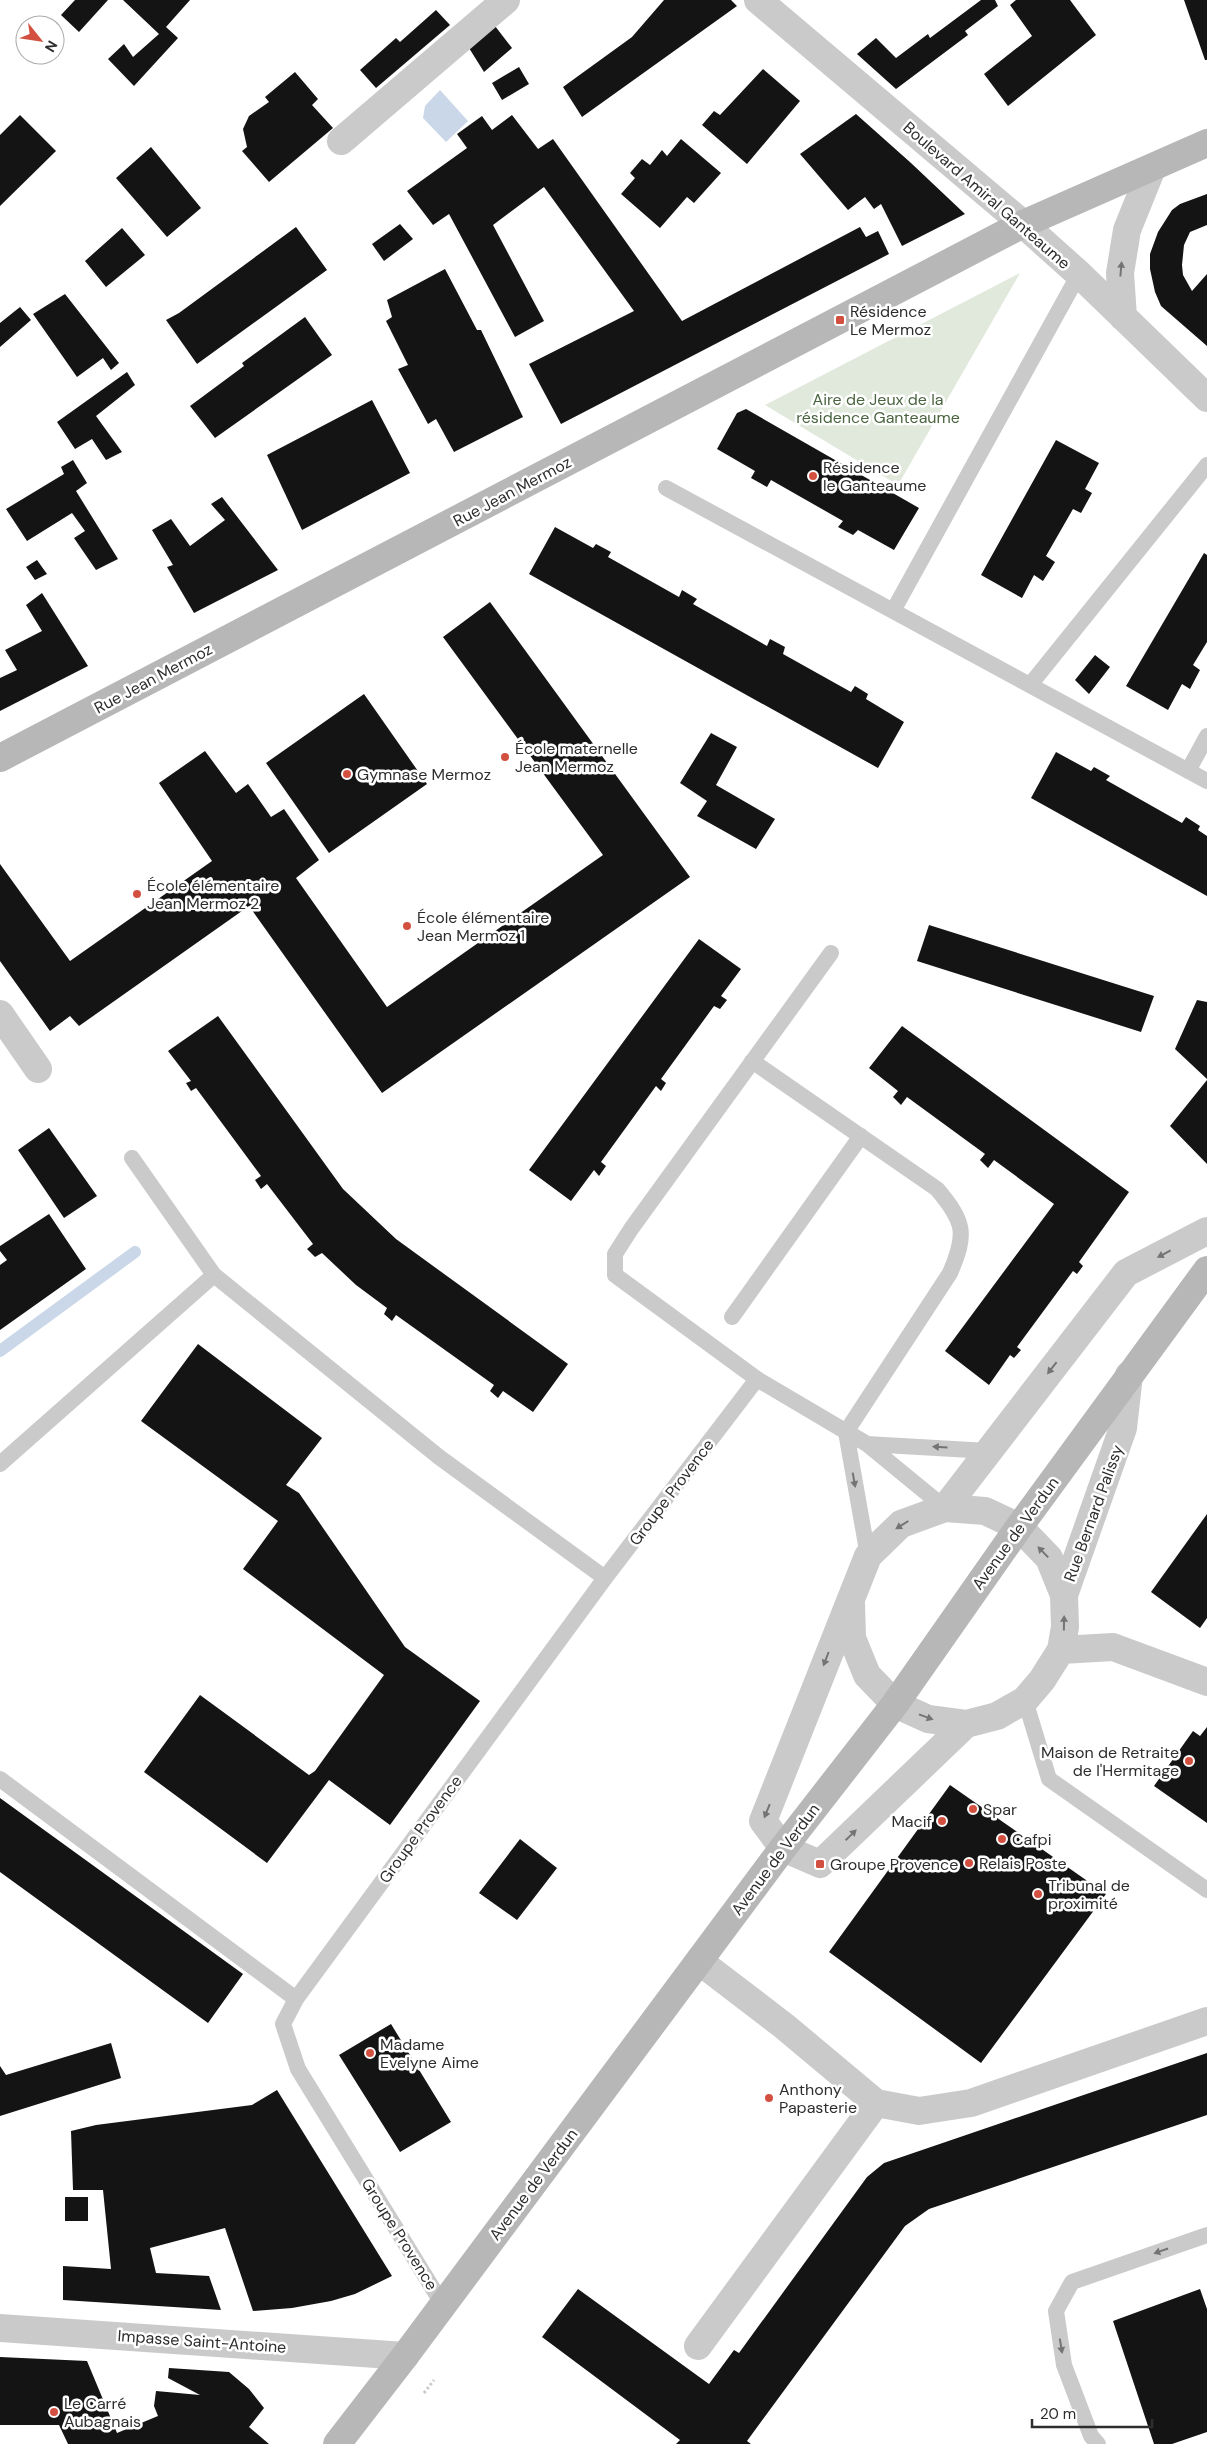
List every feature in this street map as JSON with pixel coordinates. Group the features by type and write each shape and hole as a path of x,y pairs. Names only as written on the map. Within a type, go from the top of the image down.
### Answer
{"main road":[{"name":"Rue Jean Mermoz","path":"0,758 1023,224 1207,143"},
{"name":"Avenue de Verdun","path":"337,2444 443,2305 783,1848 895,1704 1019,1526 1207,1270"}],"street":[{"path":"341,141 506,0"},
{"name":"Boulevard Amiral Ganteaume","path":"758,0 1023,224 1079,274 1207,398"},
{"path":"1123,317 1120,273 1127,230 1152,168"},
{"path":"0,1014 38,1069"},
{"path":"945,1508 1126,1273 1207,1231"},
{"name":"Rue Bernard Palissy","path":"783,1848 820,1864 966,1724 997,1716 1025,1700 1042,1680 1061,1650 1065,1627 1064,1595 1123,1428 1129,1375"},
{"path":"783,1848 763,1821 868,1556 901,1524 945,1508 985,1511 1019,1526 1049,1558 1064,1595"},
{"path":"850,1598 852,1638 867,1675 895,1704 928,1719 966,1724"},
{"path":"1061,1650 1113,1647 1207,1682"},
{"path":"699,1961 784,2026 876,2103 919,2111 971,2103 1207,2021"},
{"path":"698,2346 876,2103"},
{"name":"Impasse Saint-Antoine","path":"0,2328 404,2356"}],"lane":[{"path":"893,611 1079,274"},
{"path":"1030,685 1207,465"},
{"path":"666,488 1207,781"},
{"path":"1188,771 1207,736"},
{"path":"830,953 631,1229 615,1254 615,1275 757,1379 867,1444 945,1508"},
{"path":"752,1061 937,1189 952,1207 962,1231 959,1253 950,1273 846,1432 868,1556"},
{"path":"732,1318 861,1136"},
{"path":"132,1158 214,1276 439,1457 605,1578"},
{"path":"0,1464 214,1276"},
{"name":"Groupe Provence","path":"443,2305 298,2069 283,2024 296,1999 605,1578 757,1379"},
{"path":"867,1444 988,1450"},
{"path":"1025,1700 1049,1779 1207,1890"},
{"path":"0,1779 296,1999"},
{"path":"1098,2444 1091,2436 1064,2365 1056,2311 1072,2282 1207,2235"}],"green space":[{"name":"Aire de Jeux de la résidence Ganteaume","path":"1020,273 898,485 765,405"}],"water":[{"path":"440,90 468,121 446,142 423,118 425,106"}],"building":[{"path":"75,0 108,0 79,32 65,19 65,15 61,15"},
{"path":"123,0 190,0 166,27 178,38 134,86 108,59 124,44 133,57 159,34"},
{"path":"664,0 731,0 737,6 582,117 563,87 632,37"},
{"path":"981,0 995,0 998,6 965,31 968,35 896,89 857,54 876,38 896,58 928,34 930,38"},
{"path":"1016,0 1070,0 1096,35 1008,106 984,74 1032,36 1010,5"},
{"path":"1184,0 1207,0 1207,60 1205,60"},
{"path":"436,10 450,25 376,88 360,70 396,38 400,42"},
{"path":"495,26 512,48 484,72 469,48"},
{"path":"519,67 529,84 502,100 492,83"},
{"path":"763,69 800,101 747,164 702,125 714,111 720,115"},
{"path":"295,72 318,99 312,105 333,128 269,182 242,151 247,147 243,129 249,116 269,102 265,97"},
{"path":"856,114 965,214 902,246 881,204 874,209 865,197 848,210 800,154"},
{"path":"20,115 56,151 0,206 0,135"},
{"path":"512,115 538,149 553,139 682,321 860,227 866,237 878,231 889,254 561,424 529,364 634,311 544,187 493,225 544,321 515,337 449,214 433,225 407,191 467,148 457,134 482,116 492,130"},
{"path":"681,139 721,173 694,203 687,197 660,228 621,194 635,178 630,173 642,159 650,165 662,150 667,156"},
{"path":"151,147 201,208 167,237 116,178"},
{"path":"1207,194 1207,225 1190,232 1184,245 1182,265 1183,275 1192,291 1207,274 1207,346 1161,306 1155,292 1150,269 1150,254 1158,232 1172,210 1180,204"},
{"path":"400,224 413,239 384,261 372,244"},
{"path":"296,227 327,270 197,364 166,320 179,313"},
{"path":"122,228 145,255 106,287 85,261"},
{"path":"445,269 477,330 481,330 523,417 454,452 436,419 428,424 398,369 408,365 386,321 392,317 387,300"},
{"path":"65,294 119,363 111,370 103,358 77,377 33,314"},
{"path":"20,307 31,320 0,347 0,323"},
{"path":"305,317 332,355 215,438 190,406 244,366 242,363"},
{"path":"127,372 135,385 96,416 122,452 106,460 92,439 75,449 57,422"},
{"path":"372,400 410,473 302,530 267,455"},
{"name":"Résidence le Ganteaume","path":"746,409 919,508 894,550 858,530 853,535 838,527 843,521 771,480 767,487 751,478 755,471 717,449 737,413"},
{"path":"1056,440 1099,463 1085,489 1092,493 1081,513 1073,509 1046,556 1055,562 1043,581 1034,575 1022,598 981,575"},
{"path":"73,460 87,483 76,491 118,559 96,570 74,538 85,531 72,513 27,541 6,509 64,474 61,467"},
{"path":"222,497 278,570 194,613 167,567 173,565 152,530 171,519 190,546 225,520 211,504"},
{"path":"555,527 593,548 596,544 611,552 608,557 679,597 682,590 697,599 693,604 767,646 770,639 785,647 783,654 851,692 855,686 868,694 866,699 904,722 878,768 529,574"},
{"path":"1204,553 1207,555 1207,642 1193,665 1200,670 1190,689 1182,684 1168,710 1126,686"},
{"path":"37,560 47,574 35,580 26,567"},
{"path":"42,593 88,666 0,711 0,678 17,670 5,650 42,631 26,605"},
{"path":"490,602 690,877 382,1093 249,906 79,1026 70,1016 50,1031 0,961 0,864 70,961 212,861 159,783 205,751 236,793 248,784 271,817 284,809 319,860 296,878 387,1007 603,855 443,637"},
{"path":"1095,655 1110,667 1089,694 1075,680"},
{"name":"Gymnase Mermoz","path":"364,694 427,784 329,853 266,763"},
{"path":"711,733 737,747 716,785 775,819 756,849 697,816 707,801 680,783"},
{"path":"1056,752 1091,771 1094,767 1110,776 1106,780 1182,823 1186,817 1200,826 1198,830 1207,836 1207,896 1031,798"},
{"path":"929,925 1154,996 1141,1032 917,961"},
{"path":"699,939 741,969 721,996 727,1000 720,1009 714,1006 661,1079 666,1083 661,1091 656,1086 601,1162 606,1166 599,1176 594,1170 571,1201 529,1170"},
{"path":"1197,1000 1207,1002 1207,1079 1175,1049"},
{"path":"218,1016 343,1189 396,1239 568,1364 533,1412 503,1391 498,1398 490,1391 494,1385 396,1315 392,1321 384,1314 387,1308 356,1285 322,1253 315,1257 307,1249 313,1244 267,1184 261,1189 255,1180 261,1176 196,1088 191,1091 186,1083 191,1081 168,1051"},
{"path":"902,1026 1129,1192 1079,1262 1083,1266 1077,1274 1073,1271 1017,1347 1021,1350 1014,1358 1010,1355 989,1385 945,1351 1054,1204 994,1160 988,1168 980,1160 985,1154 907,1097 901,1105 893,1097 898,1091 869,1068"},
{"path":"1207,1080 1207,1164 1170,1126"},
{"path":"49,1128 97,1196 64,1218 18,1150"},
{"path":"49,1214 86,1269 0,1330 0,1265 7,1260 0,1251 0,1246"},
{"path":"198,1344 322,1438 286,1485 299,1493 405,1647 480,1701 390,1825 329,1780 267,1863 144,1772 200,1695 309,1775 315,1771 384,1675 243,1569 278,1521 141,1421"},
{"path":"1207,1514 1207,1618 1200,1628 1151,1592"},
{"name":"Maison de Retraite de l'Hermitage","path":"1207,1727 1207,1823 1154,1786 1193,1731 1200,1736"},
{"path":"950,1785 1106,1894 981,2063 829,1952"},
{"path":"0,1798 243,1974 208,2023 0,1872"},
{"path":"520,1839 557,1868 517,1920 479,1893"},
{"path":"391,2024 451,2122 400,2152 339,2055"},
{"path":"111,2043 121,2078 0,2116 0,2066 6,2075"},
{"path":"1207,2053 1207,2115 929,2209 905,2226 747,2441 751,2444 676,2444 680,2440 542,2337 578,2289 709,2384 734,2350 739,2353 867,2177 884,2163"},
{"path":"277,2090 392,2276 355,2294 331,2301 292,2308 253,2311 225,2228 150,2248 156,2273 209,2276 221,2310 63,2300 63,2266 111,2269 103,2190 73,2190 71,2131 96,2125 252,2105"},
{"path":"65,2197 88,2197 88,2221 65,2221"},
{"path":"1200,2289 1207,2309 1207,2432 1172,2444 1154,2444 1113,2321"},
{"path":"0,2357 87,2361 117,2433 158,2416 154,2406 156,2391 200,2395 168,2378 169,2368 229,2372 249,2389 264,2408 249,2427 269,2444 68,2444 59,2425 0,2425"}],"waterway":[{"path":"0,1351 135,1252"}],"place":[{"name":"Résidence Le Mermoz","path":"840,320"},
{"name":"Résidence le Ganteaume","path":"813,476"},
{"name":"École maternelle Jean Mermoz","path":"505,757"},
{"name":"Gymnase Mermoz","path":"347,774"},
{"name":"École élémentaire Jean Mermoz 2","path":"137,894"},
{"name":"École élémentaire Jean Mermoz 1","path":"407,926"},
{"name":"Maison de Retraite de l'Hermitage","path":"1189,1761"},
{"name":"Spar","path":"973,1809"},
{"name":"Macif","path":"942,1821"},
{"name":"Cafpi","path":"1002,1839"},
{"name":"Relais Poste","path":"969,1863"},
{"name":"Groupe Provence","path":"820,1864"},
{"name":"Tribunal de proximité","path":"1038,1894"},
{"name":"Madame Evelyne Aime","path":"370,2053"},
{"name":"Anthony Papasterie","path":"769,2098"},
{"name":"Le Carré Aubagnais","path":"54,2412"}]}
